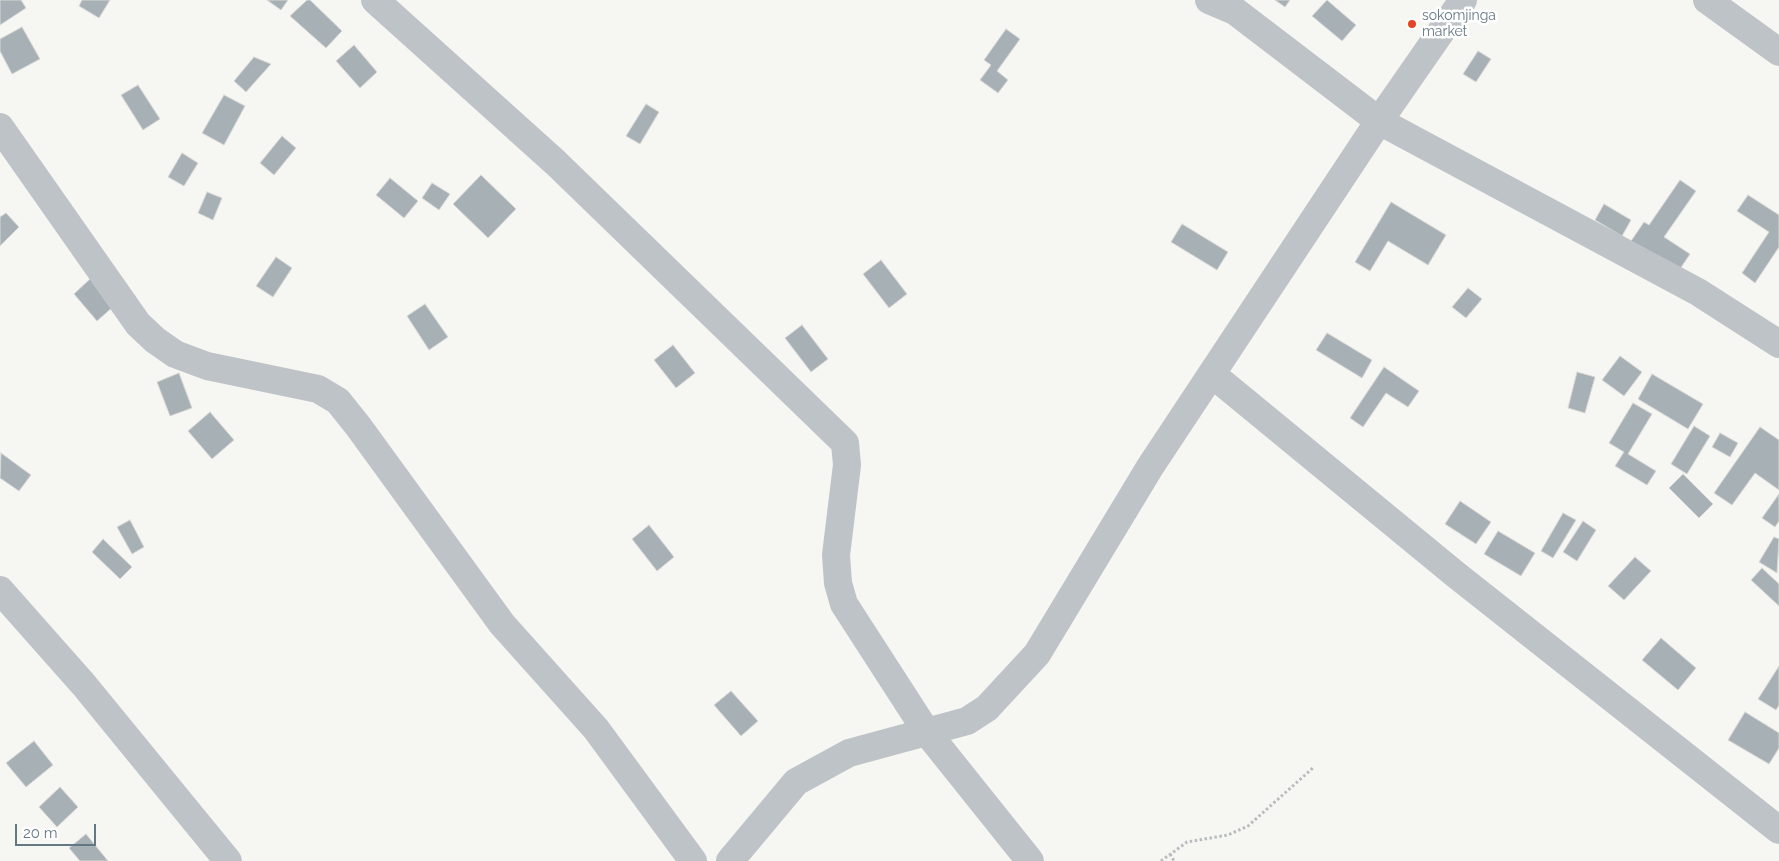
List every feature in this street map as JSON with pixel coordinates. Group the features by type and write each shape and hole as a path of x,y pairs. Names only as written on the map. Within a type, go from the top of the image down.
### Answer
{"street":[{"path":"375,0 556,163 845,443 847,465 836,555 838,583 844,604 926,731 1030,861"},
{"path":"1209,0 1235,11 1379,121 1698,292 1779,344"},
{"path":"730,861 796,782 849,754 967,721 987,708 1037,654 1150,467 1213,375 1379,121 1463,0"},
{"path":"1707,0 1779,52"},
{"path":"0,127 138,324 156,340 175,354 207,366 318,389 338,402 358,426 502,624 596,728 692,861"},
{"path":"1213,375 1455,574 1779,830"},
{"path":"0,590 84,685 228,861"}],"path":[{"path":"1161,861 1187,842 1228,835 1248,826 1314,767"},
{"path":"1170,854 1174,861"}],"building":[{"path":"0,0 21,0 26,8 0,25"},
{"path":"82,0 110,0 99,18 79,6"},
{"path":"267,0 288,0 281,10"},
{"path":"307,0 310,0 342,31 326,48 290,16"},
{"path":"1275,0 1290,0 1285,7"},
{"path":"1327,0 1356,25 1342,41 1312,16"},
{"path":"22,27 40,59 12,74 0,51 0,39"},
{"path":"1006,29 1020,39 997,71 1008,80 998,93 980,80 991,65 984,60"},
{"path":"354,45 377,72 360,88 336,61"},
{"path":"1478,51 1491,59 1476,82 1463,74"},
{"path":"254,57 271,64 246,92 234,81"},
{"path":"138,85 160,119 143,130 121,95"},
{"path":"224,95 245,106 224,145 202,133"},
{"path":"646,104 659,112 640,144 626,136"},
{"path":"282,136 296,148 274,175 260,163"},
{"path":"182,153 198,163 184,186 168,177"},
{"path":"481,175 516,209 488,238 453,204"},
{"path":"390,178 418,201 404,218 376,195"},
{"path":"1680,180 1696,191 1664,237 1690,254 1674,278 1627,247 1644,222 1649,225"},
{"path":"432,183 450,194 439,210 422,198"},
{"path":"207,192 222,198 213,220 198,213"},
{"path":"1748,195 1779,215 1779,247 1755,283 1742,273 1769,232 1737,211"},
{"path":"1391,202 1446,235 1428,265 1388,241 1370,271 1355,262"},
{"path":"1604,204 1631,220 1622,236 1595,220"},
{"path":"6,213 19,227 0,246 0,217"},
{"path":"1182,224 1228,252 1217,270 1171,242"},
{"path":"276,257 292,268 273,297 256,286"},
{"path":"881,260 907,294 889,308 863,274"},
{"path":"91,278 115,305 97,321 74,294"},
{"path":"1468,288 1482,299 1466,318 1452,307"},
{"path":"425,304 448,337 429,350 407,316"},
{"path":"802,325 828,359 811,372 785,338"},
{"path":"1327,333 1372,360 1362,378 1316,350"},
{"path":"673,345 695,373 676,388 654,360"},
{"path":"1620,356 1642,372 1624,396 1602,380"},
{"path":"1384,367 1419,391 1408,407 1386,393 1363,427 1350,418"},
{"path":"1577,372 1595,377 1585,413 1568,408"},
{"path":"179,373 192,408 170,416 157,382"},
{"path":"1652,374 1703,404 1688,429 1638,399"},
{"path":"1633,403 1652,414 1628,454 1656,471 1647,485 1615,466 1624,452 1609,443"},
{"path":"210,412 234,440 212,459 188,431"},
{"path":"1694,426 1710,436 1687,474 1671,464"},
{"path":"1760,427 1779,440 1779,490 1755,473 1732,505 1714,493"},
{"path":"1720,433 1738,443 1730,457 1712,447"},
{"path":"1,453 31,475 19,491 0,478"},
{"path":"1683,474 1713,504 1699,518 1669,488"},
{"path":"1779,494 1779,521 1775,527 1762,518"},
{"path":"1460,501 1491,522 1476,544 1445,524"},
{"path":"1563,513 1576,520 1553,558 1541,551"},
{"path":"130,520 144,547 132,554 117,527"},
{"path":"1583,521 1596,530 1577,561 1563,552"},
{"path":"649,525 674,557 657,571 632,539"},
{"path":"1498,531 1535,553 1521,576 1484,554"},
{"path":"1774,537 1779,539 1777,573 1759,562"},
{"path":"103,539 132,567 120,579 92,552"},
{"path":"1635,557 1651,571 1624,600 1608,586"},
{"path":"1762,568 1779,584 1779,606 1751,580"},
{"path":"1661,638 1696,668 1678,690 1642,660"},
{"path":"1779,666 1779,705 1776,710 1758,699"},
{"path":"731,691 758,721 741,736 714,705"},
{"path":"1745,712 1779,733 1779,748 1769,764 1728,740"},
{"path":"34,741 53,765 26,787 6,763"},
{"path":"60,787 78,807 57,827 39,807"},
{"path":"86,834 108,861 80,861 69,848"}],"place":[{"name":"sokomjinga market","path":"1412,24"}]}
